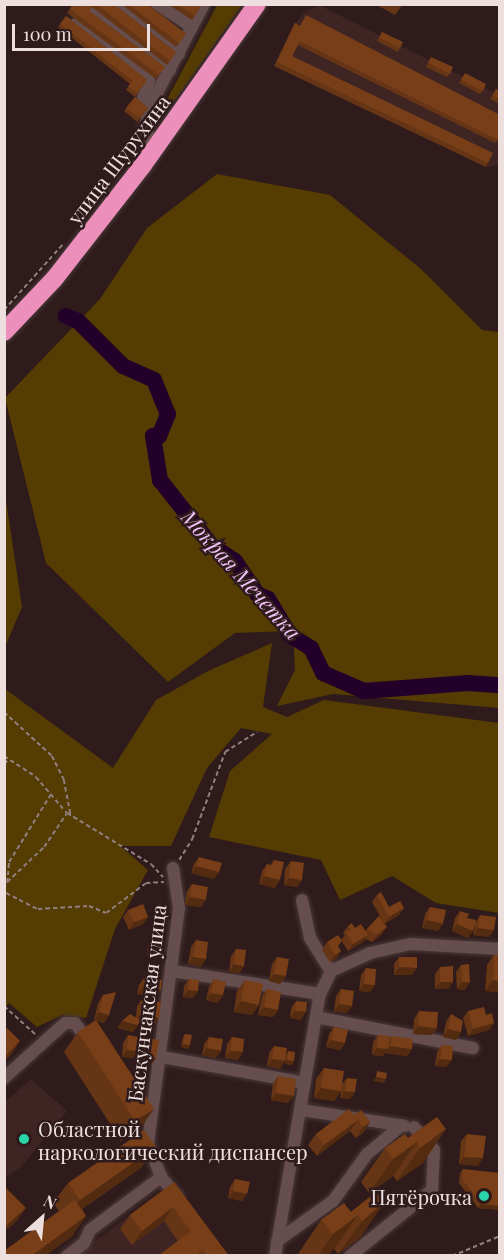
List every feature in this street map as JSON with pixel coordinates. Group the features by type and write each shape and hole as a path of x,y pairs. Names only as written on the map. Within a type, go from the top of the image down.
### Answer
{"highway":[{"name":"улица Шурухина","path":"4,332 55,278 155,149 257,4"}],"street":[{"path":"114,4 179,54"},
{"path":"157,4 192,27"},
{"path":"155,149 145,128 154,100 204,4"},
{"path":"93,13 170,70"},
{"path":"76,24 149,81 143,98 154,100"},
{"name":"Баскунчакская улица","path":"161,1177 148,1144 162,1057 179,908 173,868"},
{"path":"302,900 310,938 331,971"},
{"path":"275,1256 302,1110 320,994 331,971 370,953 411,944 500,949"},
{"path":"172,971 320,994"},
{"path":"316,1017 473,1048"},
{"path":"4,1078 65,1023 75,1023 96,1052"},
{"path":"162,1057 305,1083"},
{"path":"136,1110 150,1129"},
{"path":"302,1110 436,1130"},
{"path":"277,1241 333,1202 367,1154 408,1126"},
{"path":"350,1256 432,1190 434,1150 408,1126"},
{"path":"67,1256 84,1243 90,1230 161,1177 191,1212"}],"path":[{"path":"4,712 29,730 52,756 64,780 71,816"},
{"path":"173,868 192,839 225,753 257,732"},
{"path":"4,756 36,777 51,794 66,813 151,864 167,882 146,883 106,913 89,906 38,909 5,894 9,862 51,794"},
{"path":"4,764 9,759"},
{"path":"6,883 44,847 66,813"},
{"path":"4,1006 44,1042"},
{"path":"452,1256 500,1236"}],"shaded area":[{"path":"217,5 242,5 165,114 162,109"},
{"path":"319,5 499,95 499,165 486,167 274,66 292,27 305,12"},
{"path":"217,174 330,195 421,269 482,330 499,332 499,708 333,694 277,706 295,670 293,631 235,633 168,682 46,563 5,398 100,299 147,228"},
{"path":"4,487 22,607 5,647 4,647"},
{"path":"272,643 263,707 287,717 324,700 499,723 499,913 436,903 392,876 340,900 321,860 209,837 230,771 272,734 241,728 207,768 171,846 120,846 148,870 115,929 86,1018 62,1015 37,1027 9,1003 5,1008 5,689 113,768 156,700 208,671"},
{"name":"Областной наркологический диспансер","path":"31,1079 67,1111 21,1167 5,1178 5,1102"},
{"path":"165,1189 213,1256 75,1256"}],"building":[{"path":"73,4 80,7 82,4 94,4 89,11 165,67 159,75 70,9"},
{"path":"96,4 113,4 176,52 170,61"},
{"path":"128,4 147,4 186,34 179,43"},
{"path":"177,4 202,4 195,16"},
{"path":"306,15 500,115 498,140 300,41 292,56 493,153 488,163 277,62 295,23 300,26"},
{"path":"66,16 147,80 137,93 128,86 133,81 60,24"},
{"path":"382,32 403,42 400,48 379,38"},
{"path":"431,57 453,67 450,74 428,63"},
{"path":"465,73 486,84 483,91 461,80"},
{"path":"496,89 500,91 500,99 493,96"},
{"path":"135,97 148,108 140,118 126,108"},
{"path":"199,857 222,863 219,872 196,866"},
{"path":"274,860 284,862 280,880 264,876 267,864 272,866"},
{"path":"291,861 304,863 302,880 289,878"},
{"path":"192,884 208,887 206,900 190,897"},
{"path":"381,892 389,907 400,901 404,908 389,917 377,895"},
{"path":"143,904 148,917 134,922 128,910"},
{"path":"430,907 446,910 443,924 427,920"},
{"path":"460,911 469,914 467,918 476,920 473,931 457,924"},
{"path":"480,915 496,917 494,930 478,928"},
{"path":"379,916 387,927 377,935 367,929"},
{"path":"157,917 167,918 166,930 156,929"},
{"path":"352,923 355,928 361,924 368,935 353,944 346,932 351,930 348,926"},
{"path":"338,935 342,941 337,945 341,951 335,955 327,942"},
{"path":"153,939 164,940 163,950 152,949"},
{"path":"196,940 208,942 206,959 193,957"},
{"path":"236,949 246,950 244,966 234,964"},
{"path":"494,955 500,955 500,981 493,980"},
{"path":"277,957 289,959 286,976 274,974"},
{"path":"399,957 417,957 417,968 399,967"},
{"path":"469,964 470,982 462,982 461,965"},
{"path":"453,966 453,982 440,982 440,967"},
{"path":"366,968 376,969 375,985 364,984"},
{"path":"144,978 162,980 161,990 143,987"},
{"path":"189,979 199,980 198,991 188,990"},
{"path":"214,979 226,982 223,995 211,993"},
{"path":"245,980 263,984 259,1005 241,1001"},
{"path":"267,989 281,992 278,1010 264,1007"},
{"path":"341,989 354,991 352,1006 339,1004"},
{"path":"116,992 109,1015 99,1012 103,995"},
{"path":"142,999 161,1002 159,1018 140,1015"},
{"path":"296,1001 307,1002 306,1012 295,1011"},
{"path":"484,1007 486,1015 492,1013 494,1023 473,1029 468,1011"},
{"path":"419,1011 438,1012 437,1028 418,1026"},
{"path":"130,1014 140,1020 138,1025 122,1021"},
{"path":"451,1014 463,1021 461,1032 448,1029"},
{"path":"96,1020 154,1109 135,1121 78,1032"},
{"path":"334,1027 348,1030 345,1043 331,1040"},
{"path":"7,1028 20,1041 4,1058 4,1031"},
{"path":"185,1034 192,1035 190,1045 183,1044"},
{"path":"128,1035 139,1037 138,1051 127,1050"},
{"path":"378,1035 390,1036 388,1049 377,1048"},
{"path":"392,1036 413,1039 412,1049 390,1046"},
{"path":"144,1037 159,1040 156,1058 140,1055"},
{"path":"209,1037 223,1039 221,1051 207,1048"},
{"path":"232,1037 244,1039 243,1052 230,1051"},
{"path":"442,1045 453,1046 452,1060 440,1059"},
{"path":"274,1046 287,1048 285,1061 272,1059"},
{"path":"288,1051 295,1052 294,1061 287,1060"},
{"path":"324,1068 344,1071 341,1091 321,1088"},
{"path":"377,1071 387,1073 386,1079 376,1077"},
{"path":"278,1076 296,1079 294,1096 276,1093"},
{"path":"347,1078 357,1079 355,1092 345,1091"},
{"path":"349,1109 354,1115 361,1110 370,1122 363,1127 358,1120 324,1145 316,1134"},
{"path":"437,1117 446,1129 420,1148 417,1142 393,1159 385,1148 405,1134 408,1138"},
{"path":"144,1130 156,1147 80,1200 68,1183"},
{"path":"467,1134 486,1136 483,1158 464,1157"},
{"name":"Пятёрочка","path":"463,1169 500,1173 500,1206 481,1204 462,1179"},
{"path":"235,1179 250,1182 247,1194 233,1191"},
{"path":"174,1182 229,1256 207,1256 203,1249 195,1256 158,1256 191,1231 173,1207 142,1231 130,1215"},
{"path":"4,1186 26,1208 4,1228"},
{"path":"376,1192 384,1203 362,1221 358,1215 333,1234 321,1220 344,1203 351,1212"},
{"path":"75,1200 86,1216 31,1256 9,1256 4,1253 4,1251"}],"waterway":[{"name":"Мокрая Мечетка","path":"66,316 78,321 123,366 154,380 168,414 159,436 153,436 160,480 212,546 235,561 257,594 268,599 290,635 311,648 323,673 364,691 468,683 500,685"}],"place":[{"name":"Областной наркологический диспансер","path":"24,1139"},
{"name":"Пятёрочка","path":"484,1196"}]}
